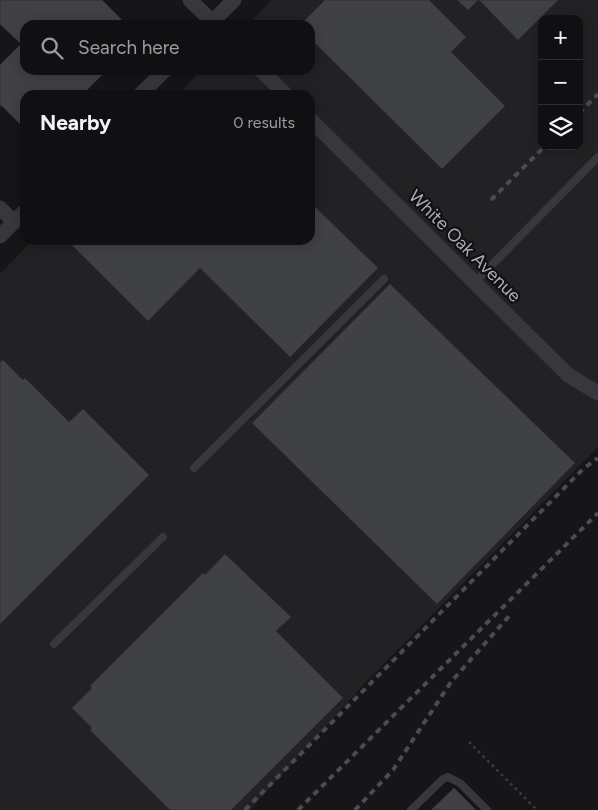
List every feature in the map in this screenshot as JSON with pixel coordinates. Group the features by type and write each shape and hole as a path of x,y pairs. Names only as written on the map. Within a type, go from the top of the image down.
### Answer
{"street":[{"path":"190,0 208,20"},
{"path":"216,20 234,0"},
{"path":"145,90 159,75"},
{"path":"266,75 281,90"},
{"name":"White Oak Avenue","path":"315,124 568,375 598,393"},
{"path":"0,208 20,216 0,236"}],"lane":[{"path":"475,282 598,157"},
{"path":"194,468 384,279"},
{"path":"54,644 163,537"},
{"path":"411,810 443,779 448,777 460,783 487,810"}],"path":[{"path":"469,742 537,810"}],"shaded area":[{"path":"272,0 598,0 598,447 365,683 250,810 0,810 0,274 28,245 315,245 315,90 182,90 197,75 315,75 315,20 252,20"}],"building":[{"path":"0,0 102,0 122,20 20,20 20,43 0,24"},
{"path":"325,0 429,0 466,37 451,52 505,106 442,169 315,43 315,20 305,20"},
{"path":"457,0 478,0 468,10"},
{"path":"479,0 558,0 543,15 538,15 538,20 518,40"},
{"path":"20,45 20,75 102,75 87,90 20,90 20,124 1,105 0,107 0,65"},
{"path":"315,207 378,268 290,357 200,268 148,321 72,245 315,245"},
{"path":"390,284 575,463 437,604 252,423"},
{"path":"3,360 23,380 25,378 69,422 83,409 149,475 0,624 0,362"},
{"path":"225,554 291,617 276,631 343,698 231,810 170,810 90,730 92,728 72,708 92,688 90,686 203,573 205,575"},
{"path":"454,788 476,810 431,810"}],"railway":[{"path":"583,109 598,94"},
{"path":"491,200 541,150"},
{"path":"245,810 583,469 598,458"},
{"path":"298,810 598,513"},
{"path":"355,810 393,770 451,682 510,615"}]}
